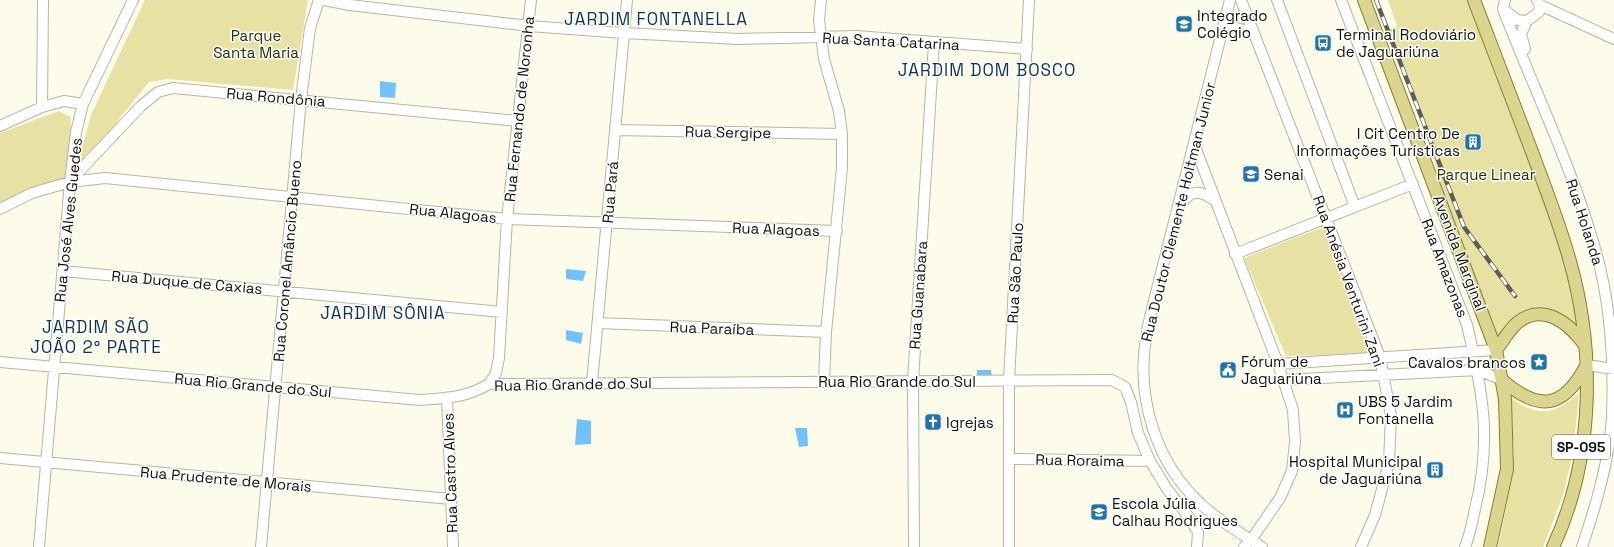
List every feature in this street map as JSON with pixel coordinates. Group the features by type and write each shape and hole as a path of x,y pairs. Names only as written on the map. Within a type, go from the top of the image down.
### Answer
{"main road":[{"name":"Avenida Marginal","path":"1364,0 1496,350"},
{"name":"SP-095","path":"1474,0 1569,258 1587,364 1587,412 1581,447 1571,498 1553,547"},
{"path":"1490,547 1507,469 1506,406 1496,350 1517,323 1530,316 1545,314 1559,319 1573,329 1584,344"},
{"path":"1502,380 1516,392 1530,399 1544,401 1566,395 1576,384 1587,364"}],"street":[{"path":"42,107 43,0"},
{"name":"Rua José Alves Guedes","path":"38,547 70,181 76,132 83,104 133,0"},
{"name":"Rua Coronel Amâncio Bueno","path":"261,547 301,99 310,28 319,0"},
{"name":"Rua Santa Catarina","path":"324,0 350,5 529,26 624,33 738,38 856,36 1027,49"},
{"path":"350,5 366,0"},
{"name":"Rua Fernando de Noronha","path":"489,384 496,373 499,358 507,219 531,0"},
{"name":"Rua Pará","path":"592,383 627,0"},
{"path":"821,0 819,20 824,59 839,111 842,134 842,168 826,332 824,382"},
{"name":"Rua São Paulo","path":"1009,547 1009,381 1029,0"},
{"name":"Rua Doutor Clemente Holtman Junior","path":"1230,0 1177,208 1146,339 1144,369 1145,396 1151,425 1164,456 1180,481 1202,506 1248,544 1262,547"},
{"name":"Rua Anésia Venturini Zani","path":"1241,0 1380,357 1391,416 1389,463 1376,515 1361,547"},
{"name":"Rua Anésia Venturini Zani","path":"1277,0 1355,207"},
{"name":"Rua Amazonas","path":"1341,0 1467,325 1474,352 1483,405 1484,426 1482,479 1464,547"},
{"path":"1529,69 1521,34 1527,21 1539,12 1538,1"},
{"path":"1538,1 1614,39"},
{"path":"1503,3 1509,16 1517,20 1527,21"},
{"path":"1503,3 1529,69"},
{"path":"1224,25 1253,32"},
{"name":"Rua Guanabara","path":"914,547 913,381 934,43"},
{"name":"Rua Holanda","path":"1529,69 1581,205 1597,253 1607,303 1613,369 1612,418 1598,496 1582,547"},
{"name":"Rua Rondônia","path":"70,181 141,106 158,92 173,88 301,99 518,121"},
{"path":"0,126 42,107 64,101 83,104"},
{"name":"Rua Sergipe","path":"615,130 842,134"},
{"path":"1194,144 1214,200 1284,380 1293,410 1295,442 1292,471 1280,498 1248,544"},
{"name":"Rua Alagoas","path":"0,210 32,193 70,181 104,178 507,219 837,231"},
{"path":"1235,254 1412,184"},
{"path":"1177,208 1187,196 1196,192 1205,193 1214,200"},
{"name":"Rua Duque de Caxias","path":"63,271 502,312"},
{"name":"Rua Paraíba","path":"598,323 826,332"},
{"path":"1278,364 1496,350"},
{"name":"Rua Rio Grande do Sul","path":"0,362 420,400 447,398 473,393 489,384 1112,380 1125,387 1131,402 1138,433 1150,461"},
{"path":"1587,364 1613,369"},
{"path":"1284,380 1478,370 1502,380"},
{"name":"Rua Castro Alves","path":"447,398 453,547"},
{"name":"Rua Prudente de Morais","path":"0,458 451,499"},
{"name":"Rua Roraima","path":"1010,459 1150,461"},
{"path":"1150,461 1167,489 1188,516 1198,532 1197,547"}],"green space":[{"name":"Parque Santa Maria","path":"145,0 308,0 293,90 167,79 149,82 119,119 91,158 78,163 91,115"},
{"name":"Parque Linear","path":"1388,0 1470,0 1508,98 1565,259 1582,337 1573,325 1528,315 1498,345 1492,321 1442,189 1424,122 1389,29 1397,26"},
{"path":"59,111 71,117 68,180 0,207 0,133"},
{"path":"1323,227 1370,354 1286,356 1244,258"},
{"path":"1579,393 1573,453 1563,495 1543,547 1498,547 1507,504 1514,455 1511,398 1538,411 1546,411 1554,410 1562,406"}],"water":[{"path":"380,81 396,83 395,98 380,97"},
{"path":"566,269 586,271 583,281 566,279"},
{"path":"566,330 583,333 581,344 566,340"},
{"path":"977,370 991,370 992,377 977,376"},
{"path":"577,419 591,421 591,444 575,445"},
{"path":"795,428 807,428 808,446 799,447"}],"railway":[{"path":"1376,0 1464,227 1515,296"}],"place":[{"name":"Integrado Colégio","path":"1184,24"},
{"name":"Terminal Rodoviário de Jaguariúna","path":"1323,43"},
{"name":"I Cit Centro De Informações Turísticas","path":"1473,142"},
{"name":"Senai","path":"1251,174"},
{"name":"Cavalos brancos","path":"1539,362"},
{"name":"Fórum de Jaguariúna","path":"1228,370"},
{"name":"UBS 5 Jardim Fontanella","path":"1345,410"},
{"name":"Igrejas","path":"933,422"},
{"name":"Hospital Municipal de Jaguariúna","path":"1435,470"},
{"name":"Escola Júlia Calhau Rodrigues","path":"1099,512"}],"district":[{"name":"JARDIM FONTANELLA","path":"656,19"},
{"name":"JARDIM DOM BOSCO","path":"987,70"},
{"name":"JARDIM SÔNIA","path":"383,313"},
{"name":"JARDIM SÃO JOÃO 2° PARTE","path":"96,337"}]}
